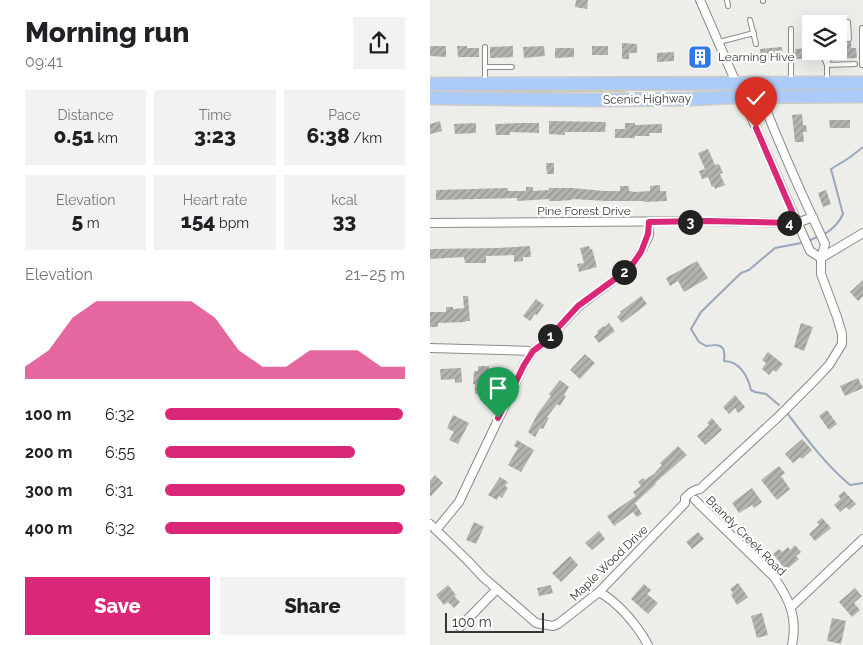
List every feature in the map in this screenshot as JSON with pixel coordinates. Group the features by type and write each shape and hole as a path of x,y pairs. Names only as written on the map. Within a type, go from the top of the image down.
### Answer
{"highway":[{"name":"Scenic Highway","path":"430,84 863,83"},
{"name":"Scenic Highway","path":"430,98 596,100 693,99 742,96 863,96"}],"street":[{"path":"700,0 810,251 821,258 863,232"},
{"name":"Maple Wood Drive","path":"430,524 483,577 536,623 553,626 565,620 599,592 685,503 685,498 693,490 700,489 778,417 829,365 842,344 842,334 821,274 821,258 825,244 812,218 756,83"},
{"name":"Pine Forest Drive","path":"430,223 707,221 797,223 812,218"},
{"path":"436,530 459,502 524,365 533,351 544,343 578,306 630,268 641,252 648,234 649,222"},
{"path":"430,348 533,351"},
{"name":"Maple Wood Drive","path":"685,503 691,504 700,496 700,489"},
{"name":"Brandy Creek Road","path":"695,500 774,577 791,606 794,622 792,645"},
{"path":"791,606 863,539"},
{"path":"460,626 497,589"},
{"path":"599,592 621,609 642,634 648,645"}],"lane":[{"path":"727,0 728,6"},
{"path":"750,20 756,44"},
{"path":"847,22 849,39 847,39"},
{"path":"863,28 863,65"},
{"path":"791,29 791,83"},
{"path":"719,42 754,33"},
{"path":"485,47 485,84"},
{"path":"825,60 828,83"},
{"path":"827,66 828,60"},
{"path":"827,66 855,64"},
{"path":"485,67 512,67"}],"green space":[{"path":"628,87 628,91 625,92 476,92 476,88"}],"building":[{"path":"576,0 588,0 587,9 575,7"},
{"path":"847,42 851,42 851,48 856,48 857,58 847,58"},
{"path":"622,43 637,44 637,53 629,53 629,59 622,59"},
{"path":"430,46 446,46 446,57 430,56"},
{"path":"457,46 479,48 479,57 458,57"},
{"path":"513,46 513,57 490,58 490,47"},
{"path":"544,46 545,56 524,58 523,47"},
{"path":"592,46 608,46 608,55 592,55"},
{"path":"782,47 783,57 761,59 760,49"},
{"path":"555,48 574,48 574,57 555,58"},
{"path":"795,49 802,49 802,59 796,59"},
{"path":"674,52 674,61 657,62 657,53"},
{"name":"Learning Hive","path":"711,52 712,62 689,63 688,53"},
{"path":"802,114 803,125 806,125 807,132 803,132 804,142 795,142 792,115"},
{"path":"829,120 850,120 850,128 830,128"},
{"path":"440,121 442,131 430,134 430,124"},
{"path":"549,121 606,122 605,132 565,132 565,135 549,134"},
{"path":"476,123 476,133 455,134 454,124"},
{"path":"539,123 539,133 510,132 510,135 496,135 495,124"},
{"path":"625,123 635,123 635,125 662,124 662,133 649,133 650,136 635,136 635,138 615,138 615,129 625,129"},
{"path":"708,149 715,165 719,164 723,173 720,174 725,185 715,189 714,186 712,187 708,177 702,179 699,171 705,169 698,153"},
{"path":"546,163 554,163 554,174 547,174"},
{"path":"660,185 660,191 666,191 667,201 572,199 549,201 549,199 517,201 517,198 436,200 436,190 508,188 508,191 526,191 526,187 533,187 533,191 549,190 549,188 572,188 620,191 620,186 629,186 629,191 635,192 650,191 650,186"},
{"path":"826,190 831,204 823,207 818,193"},
{"path":"530,246 531,257 523,257 523,261 514,262 514,255 486,256 486,263 465,263 464,257 430,259 430,249"},
{"path":"589,246 592,249 597,267 579,272 577,264 584,263 580,248"},
{"path":"697,261 708,278 684,292 678,281 670,286 666,278"},
{"path":"863,280 863,296 858,301 850,292"},
{"path":"463,296 468,296 470,321 438,323 438,327 430,327 430,312 446,312 446,307 453,307 453,309 464,308"},
{"path":"641,296 647,304 622,323 617,317 620,312"},
{"path":"536,299 544,305 530,321 523,316"},
{"path":"609,323 615,331 599,343 594,337 598,333 597,331"},
{"path":"801,323 813,327 804,351 794,347"},
{"path":"768,352 783,364 776,372 773,370 769,375 762,369 766,363 762,360"},
{"path":"585,354 595,363 580,379 570,370"},
{"path":"478,366 489,366 487,395 475,394 475,384 473,384 474,371 478,371"},
{"path":"461,368 462,382 455,383 455,379 441,380 440,369"},
{"path":"858,378 863,388 845,396 840,386"},
{"path":"560,380 569,387 564,395 566,396 560,406 557,404 547,417 549,418 543,429 540,428 535,437 528,432 538,413 551,396 549,394"},
{"path":"735,395 745,407 738,413 735,408 729,414 723,407"},
{"path":"827,410 837,424 829,430 819,416"},
{"path":"453,415 469,423 458,444 449,440 454,432 447,428"},
{"path":"712,418 722,430 705,445 697,436 709,425 707,423"},
{"path":"802,439 812,450 802,459 800,457 793,463 785,454"},
{"path":"517,440 534,450 521,472 508,465 518,448 514,446"},
{"path":"678,446 687,455 635,503 642,514 637,517 633,512 614,526 607,516 636,496 633,492 641,486 638,482 654,474 662,465 660,463"},
{"path":"779,466 785,473 781,476 790,489 777,500 761,480"},
{"path":"435,475 443,483 430,497 430,481"},
{"path":"500,477 508,482 505,486 508,488 502,498 499,496 497,500 488,495"},
{"path":"752,488 762,502 754,508 752,505 739,513 732,503"},
{"path":"844,491 856,504 849,510 846,507 840,512 834,505 841,499 838,496"},
{"path":"822,518 831,528 815,541 809,534 819,525 817,522"},
{"path":"474,522 484,527 476,544 466,540"},
{"path":"599,531 605,539 592,550 585,543"},
{"path":"698,532 704,539 692,549 686,542"},
{"path":"795,545 801,552 796,556 799,559 786,570 773,554 779,549 782,552 788,547 790,550"},
{"path":"570,556 578,565 561,582 552,573"},
{"path":"738,583 748,597 737,605 730,589"},
{"path":"644,584 651,590 647,594 658,603 648,614 631,599"},
{"path":"448,585 460,602 454,608 448,602 444,605 436,595"},
{"path":"551,585 553,593 539,596 537,588"},
{"path":"855,588 862,596 854,603 860,610 852,617 839,602"},
{"path":"762,613 768,635 757,638 751,616"},
{"path":"832,618 846,621 841,644 827,641"}],"waterway":[{"path":"826,233 836,225 843,214 831,169 863,147"},
{"path":"808,241 817,237"},
{"path":"779,405 766,394 751,390 748,380 739,367 724,361 722,347 717,345 706,346 699,342 691,329 701,312 741,273 749,270 775,248 801,243"},
{"path":"787,413 816,450 841,477 850,485 863,483"}],"place":[{"name":"Learning Hive","path":"700,57"}],"route":[{"path":"498,418 533,351 544,343 578,306 630,268 641,252 648,234 649,222 797,223 756,128"}]}
